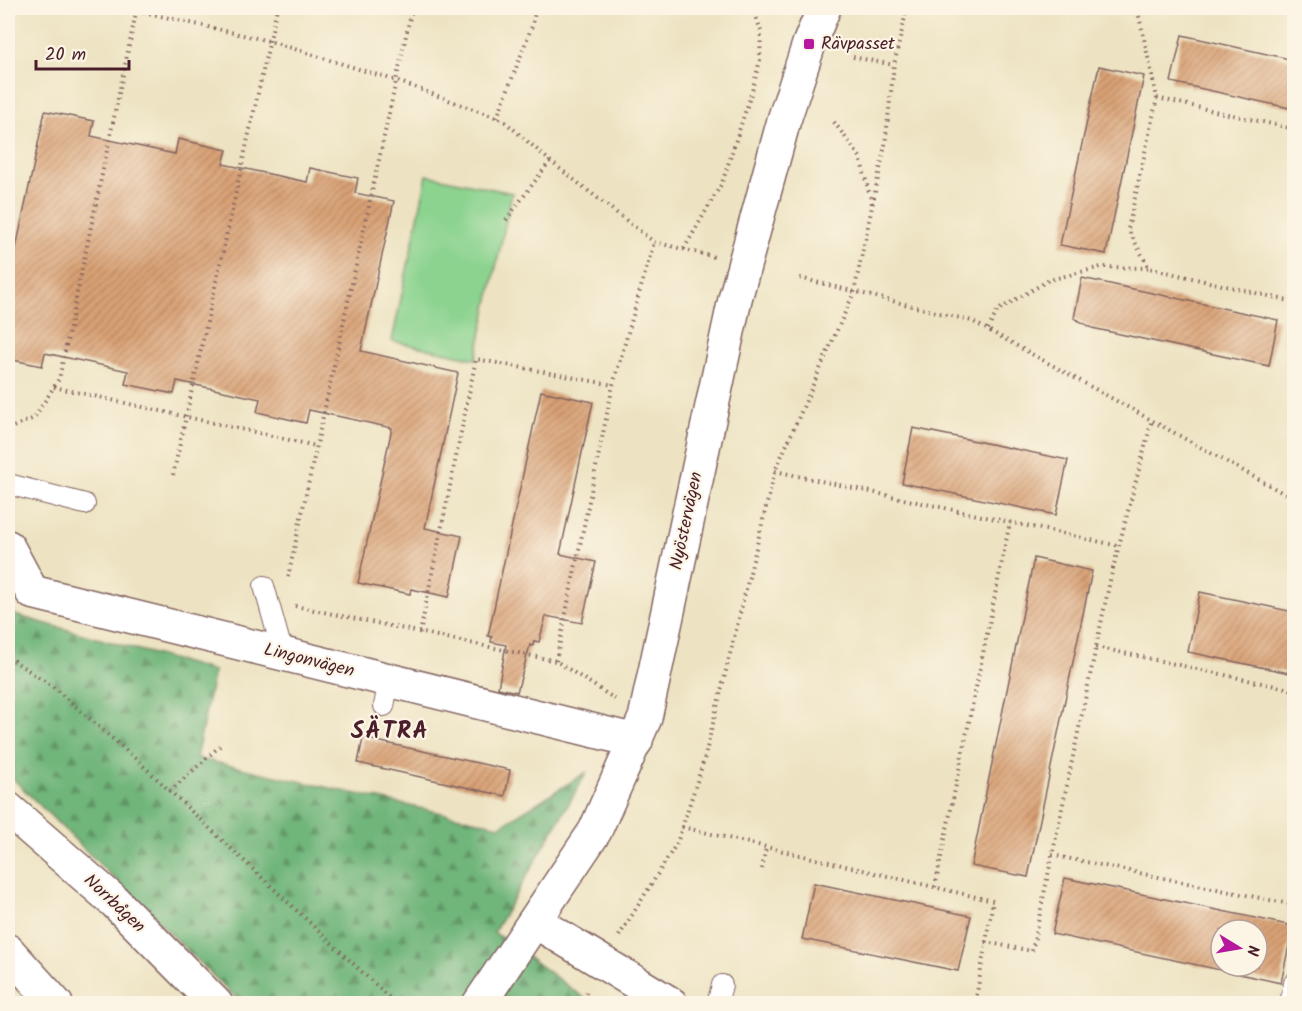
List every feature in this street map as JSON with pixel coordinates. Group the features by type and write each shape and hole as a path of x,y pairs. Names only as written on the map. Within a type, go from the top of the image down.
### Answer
{"street":[{"name":"Nyöstervägen","path":"479,1004 595,831 640,730 735,299 784,120 809,44 824,8"},
{"name":"Lingonvägen","path":"8,547 32,592 279,642 386,693 640,730"},
{"name":"Norrbågen","path":"8,809 115,902 216,1004"},
{"path":"536,922 604,961 671,1004"},
{"path":"8,951 56,1004"}],"lane":[{"path":"8,484 85,504"},
{"path":"264,586 279,642"},
{"path":"1290,1004 1294,983"}],"path":[{"path":"126,8 269,41 397,81 497,118 654,242 721,258"},
{"path":"173,475 276,8"},
{"path":"287,581 412,8"},
{"path":"497,118 532,26 536,8"},
{"path":"684,249 722,183 752,91 760,60 761,31 753,8"},
{"path":"580,1004 676,843 704,760 775,471 854,292 885,145 894,65 907,8"},
{"path":"8,429 34,418 59,380 136,9"},
{"path":"1138,16 1157,98 1128,229 1149,268"},
{"path":"853,57 894,65"},
{"path":"1157,98 1294,129"},
{"path":"834,122 860,157 873,205"},
{"path":"506,220 550,160"},
{"path":"556,661 613,385 654,242"},
{"path":"988,329 998,310 1049,280 1101,267 1149,268 1294,302"},
{"path":"800,278 972,321 1294,499"},
{"path":"420,633 476,359 613,385"},
{"path":"54,387 316,446"},
{"path":"985,942 1032,951 1096,647 1119,546 1152,420"},
{"path":"775,471 1119,546"},
{"path":"935,887 1010,522"},
{"path":"279,642 282,604 556,661 640,730"},
{"path":"1096,647 1294,690"},
{"path":"8,657 52,686 170,791 396,1004"},
{"path":"170,791 219,746"},
{"path":"682,827 993,901 975,1004"},
{"path":"762,870 766,847"},
{"path":"1052,855 1294,906"}],"green space":[{"path":"427,175 512,193 476,359 392,341"},
{"path":"8,603 15,615 214,671 196,758 500,826 587,772 494,932 591,1003 241,1003 8,774"}],"building":[{"path":"1182,35 1294,60 1294,109 1171,82"},
{"path":"1099,66 1144,76 1106,254 1060,245"},
{"path":"45,111 94,121 91,136 175,154 178,139 227,150 223,164 307,182 310,168 358,178 355,193 394,201 361,351 458,373 425,528 462,536 449,597 411,589 410,594 358,583 392,428 309,410 306,423 257,412 260,399 177,381 174,394 125,384 128,371 45,353 42,366 8,359 8,286"},
{"path":"1082,278 1278,320 1269,366 1092,328 1074,318"},
{"path":"541,391 593,402 560,554 596,562 582,623 546,616 539,642 534,641 533,646 530,645 517,692 498,688 506,645 491,642 492,637 488,636"},
{"path":"913,428 1068,460 1056,515 902,483"},
{"path":"1034,558 1092,571 1028,877 971,866"},
{"path":"1200,592 1294,612 1294,674 1188,652"},
{"path":"363,738 510,770 505,796 358,763"},
{"path":"1065,878 1255,918 1209,918 1209,968 1052,934"},
{"path":"814,883 971,916 958,971 802,939"},
{"path":"1269,921 1293,926 1281,983 1258,978 1269,978"}],"place":[{"name":"Rävpasset","path":"809,44"}],"district":[{"name":"SÄTRA","path":"390,731"}]}
